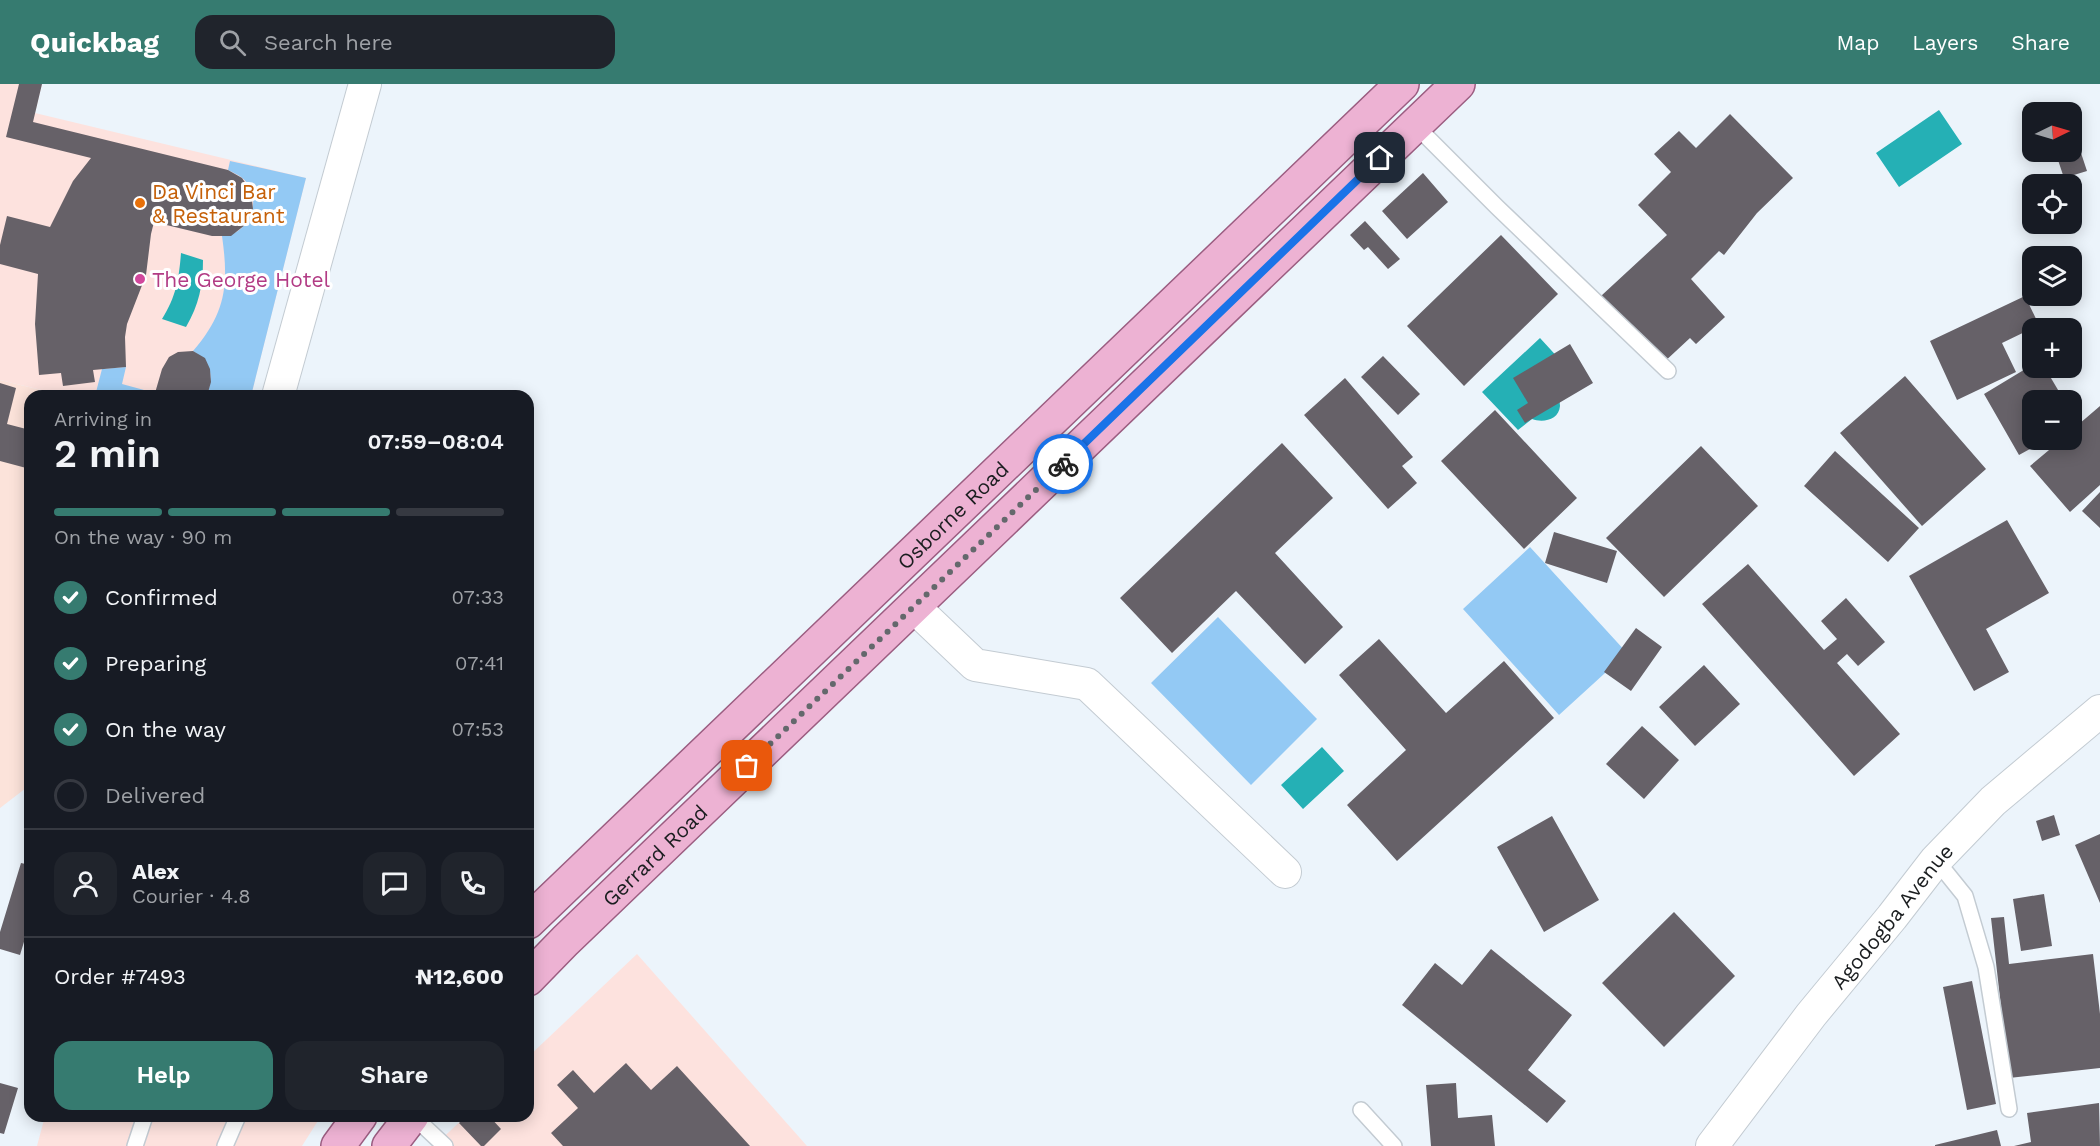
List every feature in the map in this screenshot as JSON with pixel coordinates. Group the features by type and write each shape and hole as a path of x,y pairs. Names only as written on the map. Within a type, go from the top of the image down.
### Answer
{"main road":[{"name":"Osborne Road","path":"534,906 1402,84"},
{"name":"Gerrard Road","path":"534,973 1458,84"},
{"path":"338,1146 356,1122"},
{"path":"389,1146 407,1122"}],"street":[{"path":"280,390 365,84"},
{"path":"914,607 975,665 1087,684 1286,872"},
{"name":"Agodogba Avenue","path":"1712,1146 1811,1015 1936,860 1993,801 2100,711"}],"lane":[{"path":"1415,125 1668,371"},
{"path":"1936,860 1965,896 1986,967 2009,1109"},
{"path":"1361,1110 1394,1146"},
{"path":"135,1146 143,1122"},
{"path":"225,1146 235,1122"},
{"path":"419,1122 445,1146"}],"shaded area":[{"name":"The George Hotel","path":"0,84 42,84 35,113 306,178 253,390 41,390 0,380"},
{"path":"1939,110 1962,144 1899,187 1876,153"},
{"path":"230,161 306,178 253,390 208,390 210,370 200,356 193,351 219,311 225,284 222,236 241,229 247,222 253,203 248,185 241,177 228,170"},
{"path":"181,253 203,260 199,295 186,327 162,319 176,288"},
{"path":"1540,338 1573,374 1556,391 1560,406 1557,414 1541,421 1532,419 1518,430 1482,392"},
{"path":"126,367 122,384 144,390 97,390 102,369"},
{"path":"0,380 41,390 24,390 24,790 0,808"},
{"path":"1530,547 1627,653 1559,715 1463,609"},
{"path":"1218,617 1317,719 1251,785 1151,683"},
{"path":"1322,747 1344,771 1303,809 1281,785"},
{"path":"637,954 807,1146 434,1146 460,1122 534,1122 534,1051"},
{"path":"43,1122 317,1122 302,1146 37,1146"}],"building":[{"path":"19,84 42,84 33,122 228,170 242,178 251,191 253,209 245,225 231,236 212,236 154,222 146,275 127,324 126,367 93,370 95,382 63,386 61,373 39,375 35,324 38,274 0,264 0,245 7,216 50,227 73,181 91,158 6,137"},
{"path":"1730,114 1793,178 1757,213 1724,255 1719,251 1691,279 1725,317 1696,344 1690,338 1662,364 1601,296 1667,235 1638,205 1671,172 1654,154 1679,131 1696,148"},
{"path":"2082,156 2087,171 2063,174 2059,162 2082,162"},
{"path":"1423,173 1448,202 1407,239 1382,211"},
{"path":"1365,221 1400,259 1388,269 1368,247 1364,250 1350,235"},
{"path":"1501,235 1558,294 1464,386 1407,326"},
{"path":"2022,297 2022,306 2030,306 2036,318 2022,318 2022,333 2002,343 2016,372 1957,400 1930,341"},
{"path":"1570,344 1593,383 1525,423 1517,410 1528,403 1513,378"},
{"path":"193,351 205,358 210,369 209,390 156,390 162,369 169,357 178,352"},
{"path":"1383,356 1420,394 1398,415 1361,377"},
{"path":"2022,371 2022,378 2051,378 2058,390 2022,390 2022,450 2028,450 2019,455 1984,394"},
{"path":"1905,376 1986,469 1922,526 1840,433"},
{"path":"1345,378 1413,457 1402,466 1417,483 1388,509 1304,415"},
{"path":"0,383 16,388 7,424 24,428 24,467 0,461"},
{"path":"2100,406 2100,485 2070,512 2030,466 2049,450 2082,450 2082,421"},
{"path":"1495,410 1577,498 1524,549 1441,461"},
{"path":"1282,443 1333,498 1275,553 1343,627 1305,664 1236,591 1172,653 1120,598"},
{"path":"1701,446 1758,506 1664,597 1606,538"},
{"path":"1835,451 1919,528 1888,562 1804,486"},
{"path":"2100,492 2100,528 2082,511"},
{"path":"2007,520 2049,593 1986,629 2009,672 1974,691 1909,576"},
{"path":"1554,532 1617,551 1607,583 1545,563"},
{"path":"1748,564 1824,650 1837,639 1821,621 1846,598 1885,642 1858,666 1847,654 1837,663 1900,734 1854,776 1702,604"},
{"path":"1636,628 1662,647 1631,691 1604,672"},
{"path":"1379,639 1446,713 1504,661 1554,718 1397,861 1347,805 1406,750 1339,675"},
{"path":"1704,665 1740,704 1695,746 1659,707"},
{"path":"1642,726 1679,760 1644,799 1606,764"},
{"path":"2054,815 2060,835 2042,841 2036,821"},
{"path":"1552,816 1599,900 1544,932 1497,847"},
{"path":"2100,834 2100,903 2075,845"},
{"path":"21,863 24,864 24,942 20,955 0,949 0,932"},
{"path":"2044,894 2052,946 2021,951 2013,899"},
{"path":"1674,912 1735,976 1664,1047 1602,983"},
{"path":"2004,917 2009,964 2093,954 2100,1014 2100,1068 2009,1078 1991,918"},
{"path":"1491,949 1572,1015 1528,1070 1566,1101 1547,1123 1402,1005 1435,963 1462,985"},
{"path":"1972,981 1996,1104 1967,1110 1943,987"},
{"path":"626,1063 651,1090 677,1066 750,1146 563,1146 551,1133 578,1108 557,1085 573,1070 594,1093"},
{"path":"0,1083 18,1088 4,1134 0,1133"},
{"path":"1456,1083 1458,1118 1492,1115 1495,1146 1431,1146 1426,1085"},
{"path":"2099,1103 2100,1146 2014,1146 2031,1142 2027,1113"},
{"path":"495,1122 501,1129 484,1146 481,1146 459,1123"},
{"path":"1997,1130 2001,1146 1935,1146 1935,1145"}],"way so far":[{"path":"747,766 1063,464"}],"place":[{"name":"Da Vinci Bar & Restaurant","path":"140,203"},
{"name":"The George Hotel","path":"140,279"}],"route":[{"path":"1063,464 1380,158"}]}
